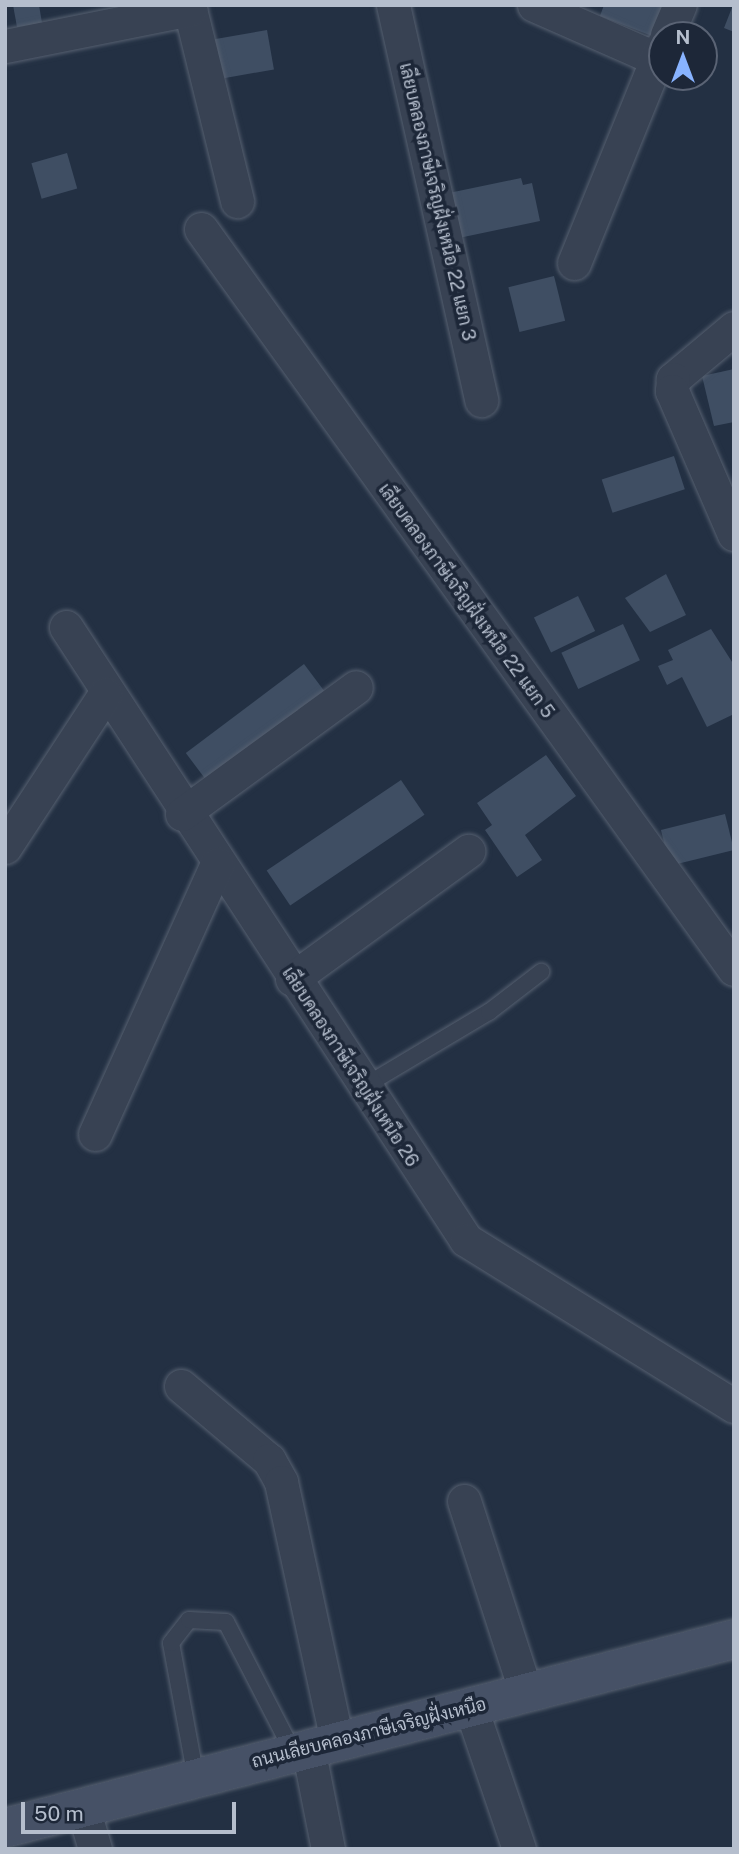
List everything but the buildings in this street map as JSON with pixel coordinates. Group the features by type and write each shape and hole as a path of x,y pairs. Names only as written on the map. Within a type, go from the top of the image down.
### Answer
{"main road":[{"name":"ถนนเลียบคลองภาษีเจริญฝั่งเหนือ","path":"5,1828 734,1639"}],"street":[{"name":"เลียบคลองภาษีเจริญฝั่งเหนือ 22 แยก 3","path":"393,5 481,400"},
{"path":"534,5 648,42"},
{"path":"5,46 189,7 237,201"},
{"path":"574,263 648,81"},
{"name":"เลียบคลองภาษีเจริญฝั่งเหนือ 22 แยก 5","path":"201,229 734,969"},
{"path":"734,328 673,379 672,391 734,534"},
{"name":"เลียบคลองภาษีเจริญฝั่งเหนือ 26","path":"65,627 182,814 361,1088 475,1249 734,1406"},
{"path":"182,814 356,687"},
{"path":"5,847 105,694"},
{"path":"292,979 468,851"},
{"path":"95,1134 217,864"},
{"path":"181,1385 269,1460 281,1482 312,1747 328,1849"},
{"path":"464,1501 526,1693"},
{"path":"471,1708 519,1849"},
{"path":"83,1808 95,1849"}],"lane":[{"path":"361,1088 489,1012 541,972"},
{"path":"196,1778 171,1643 189,1620 226,1622 312,1747"}]}
